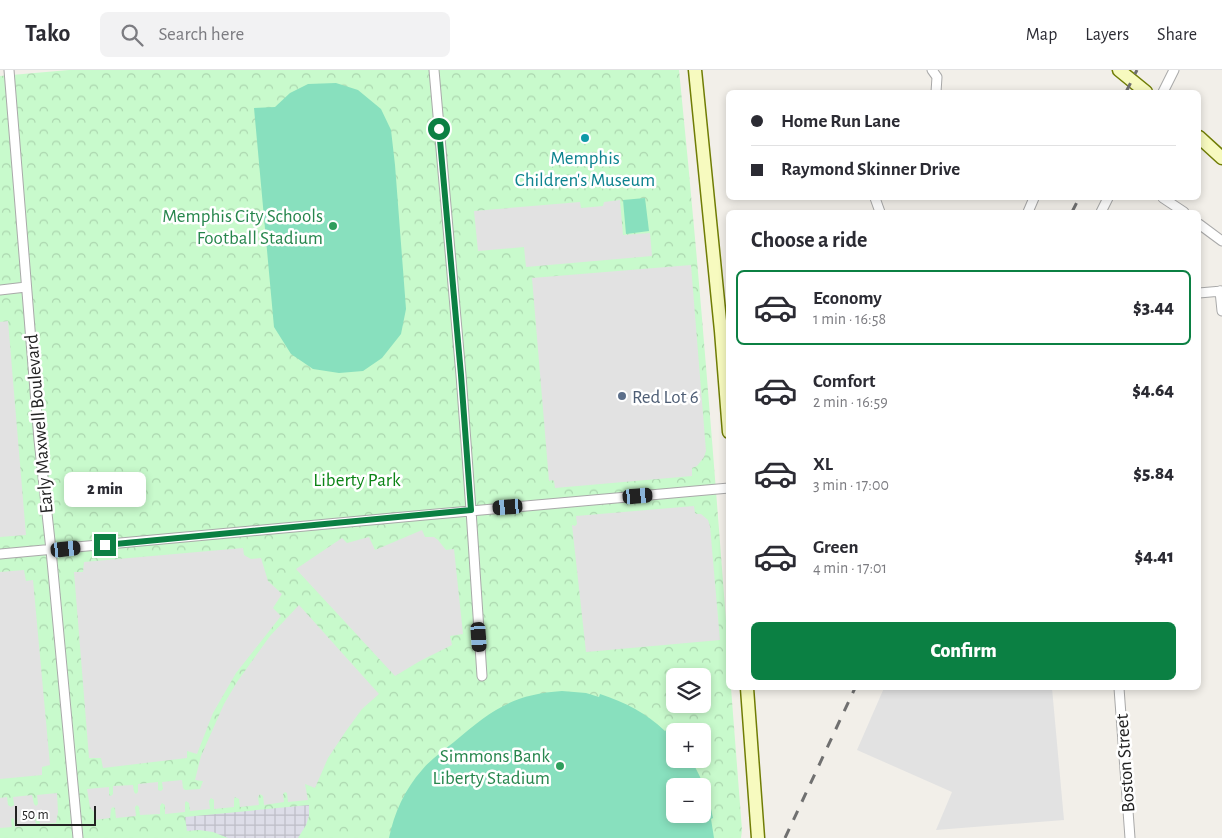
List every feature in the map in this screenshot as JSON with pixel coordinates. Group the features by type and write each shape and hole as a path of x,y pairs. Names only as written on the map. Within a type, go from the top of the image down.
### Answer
{"main road":[{"path":"695,70 725,330 726,356"},
{"path":"1119,70 1144,90"},
{"path":"1201,139 1222,158"},
{"path":"747,690 758,838"}],"street":[{"name":"Early Maxwell Boulevard","path":"9,70 39,440 78,838"},
{"path":"434,70 461,375 482,676"},
{"path":"932,70 937,77 936,90"},
{"path":"1165,90 1174,70"},
{"path":"1166,200 1181,210"},
{"path":"1201,225 1222,241"},
{"path":"0,290 26,287"},
{"path":"1201,293 1221,291 1222,310"},
{"path":"0,554 726,488"},
{"name":"Boston Street","path":"1119,690 1130,838"}],"green space":[{"name":"Liberty Park","path":"69,70 679,70 712,438 726,621 726,690 731,690 742,830 741,838 0,838 0,76"},
{"path":"336,83 358,90 381,109 391,130 406,309 401,334 382,358 363,371 339,373 313,369 291,354 274,327 254,108 275,107 290,93 308,84"},
{"path":"645,198 649,231 626,234 623,200"},
{"name":"Simmons Bank Liberty Stadium","path":"562,691 586,693 599,697 600,694 635,709 666,730 666,768 695,768 700,778 666,778 666,823 711,823 711,819 714,838 389,838 397,811 405,793 429,762 491,713 516,700"}],"shaded area":[{"path":"620,200 623,235 650,233 652,256 526,267 524,247 478,251 474,211 580,202 581,208 603,206 604,202"},
{"name":"Red Lot 6","path":"691,265 706,451 704,457 697,466 692,468 692,476 555,488 554,481 549,481 532,278"},
{"path":"8,321 26,535 0,537 0,322"},
{"path":"694,506 695,513 701,514 708,520 710,526 720,640 586,652 572,525 575,526 577,524 576,516"},
{"path":"422,530 425,537 434,537 446,550 454,549 463,634 450,636 452,645 395,676 296,569 342,538 347,543 369,537 375,550"},
{"path":"243,548 244,555 251,559 261,558 268,581 282,594 273,608 281,616 236,673 213,713 197,754 187,751 187,758 103,768 101,758 89,758 74,572 83,572 84,562"},
{"path":"24,570 26,581 33,580 50,765 42,767 42,775 0,779 0,572"},
{"path":"299,605 379,694 362,709 346,731 328,758 315,788 305,784 308,800 288,802 287,793 285,792 283,794 284,802 264,805 263,796 260,794 258,797 259,805 240,807 239,799 235,797 234,807 214,809 214,800 211,798 209,801 210,809 190,811 189,803 186,801 185,812 165,814 165,805 162,803 160,814 140,815 137,805 135,807 136,816 116,818 115,808 113,807 110,818 95,820 94,812 90,807 87,789 109,787 109,795 111,796 113,794 113,786 133,785 136,794 138,792 138,784 158,782 158,790 161,791 163,789 162,782 182,780 185,790 200,789 203,781 195,780 201,756 224,704 237,682 270,636"},
{"path":"883,690 1052,690 1064,820 936,830 952,792 857,750"},
{"path":"57,793 58,812 56,823 40,824 37,816 35,818 36,825 15,827 14,819 12,818 12,827 0,828 0,798 7,797 8,805 11,807 14,805 13,797 32,795 36,806 38,804 37,795"},
{"path":"309,805 309,816 306,825 298,838 228,838 213,832 187,831 185,817"}],"railway":[{"path":"1127,90 1137,70"},
{"path":"1073,210 1078,200"},
{"path":"785,838 854,690"}],"place":[{"name":"Memphis Children's Museum","path":"585,138"},
{"name":"Memphis City Schools Football Stadium","path":"333,226"},
{"name":"Red Lot 6","path":"622,396"},
{"name":"Simmons Bank Liberty Stadium","path":"560,766"}],"route":[{"path":"105,545 471,510 439,129"}]}
